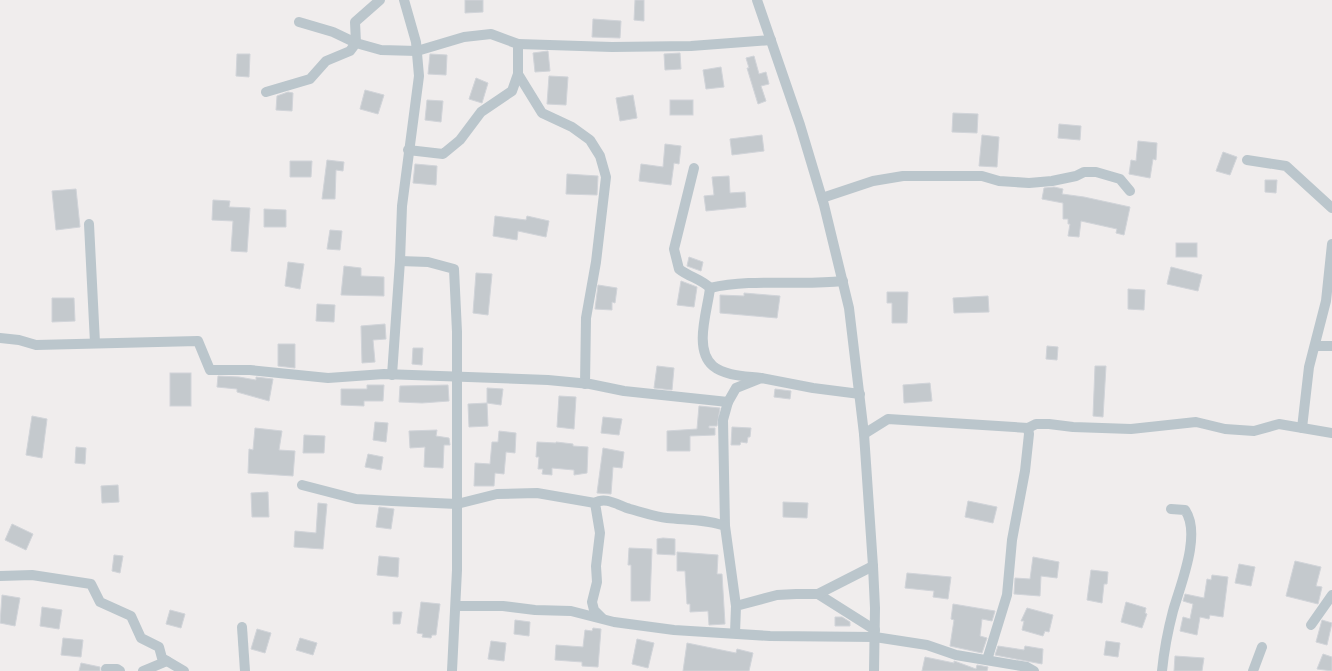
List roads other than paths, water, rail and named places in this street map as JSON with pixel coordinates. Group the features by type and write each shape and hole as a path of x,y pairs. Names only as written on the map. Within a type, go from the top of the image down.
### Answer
{"street":[{"path":"266,92 310,79 326,60 350,51 356,43 355,22 380,0"},
{"path":"392,375 400,261 402,206 408,150 419,76 416,42 404,0"},
{"path":"756,0 800,124 822,198 849,308 864,434 873,566 875,633 874,671"},
{"path":"299,22 333,32 356,43 381,50 417,52 464,38 491,34 518,44 612,47 691,46 771,40"},
{"path":"408,150 444,154 460,140 481,112 512,91 518,74 518,44"},
{"path":"518,74 542,113 572,127 590,140 600,156 606,177 596,262 586,318 585,384"},
{"path":"1248,160 1286,166 1332,208"},
{"path":"694,168 674,249 679,269 689,277 704,282 710,288"},
{"path":"822,198 873,181 903,176 982,176 999,181 1029,183 1058,180 1084,172 1096,172 1120,180 1130,191"},
{"path":"89,224 95,343"},
{"path":"1302,428 1309,367 1316,346 1326,300 1332,244"},
{"path":"400,261 428,262 454,269 456,292 457,378 457,606 452,671"},
{"path":"710,288 750,282 825,283 843,281"},
{"path":"710,288 702,337 706,356 713,366 727,372 813,388 860,394"},
{"path":"0,338 19,340 36,346 198,341 210,370 250,370 328,378 392,375 548,380 585,384 624,391 728,402"},
{"path":"1316,346 1332,346"},
{"path":"735,633 736,606 725,526 723,427 728,402 736,388 761,378"},
{"path":"864,434 888,419 1028,428 1036,424 1049,424 1073,428 1131,429 1196,422 1225,429 1254,432 1279,424 1332,433"},
{"path":"987,660 1007,595 1012,540 1025,471 1029,434 1028,428"},
{"path":"302,485 356,499 457,504 497,494 537,493 595,503 603,501 615,503 628,509 664,518 704,520 725,526"},
{"path":"595,503 600,533 596,566 597,582 592,602 594,610 603,619"},
{"path":"1162,671 1168,633 1188,558 1190,542 1189,516 1185,510 1171,509"},
{"path":"736,606 777,595 818,594 873,566"},
{"path":"0,576 32,575 91,584 100,602 131,616 141,638 159,647 162,658 184,671"},
{"path":"818,594 875,633"},
{"path":"1311,625 1332,595"},
{"path":"457,606 503,606 535,610 571,611 603,619 663,629 770,636 875,633 927,645 956,655 1027,667 1034,671"},
{"path":"242,626 245,671"},
{"path":"1253,671 1262,646"},
{"path":"143,671 167,661"},
{"path":"106,669 117,669 120,671"}]}
